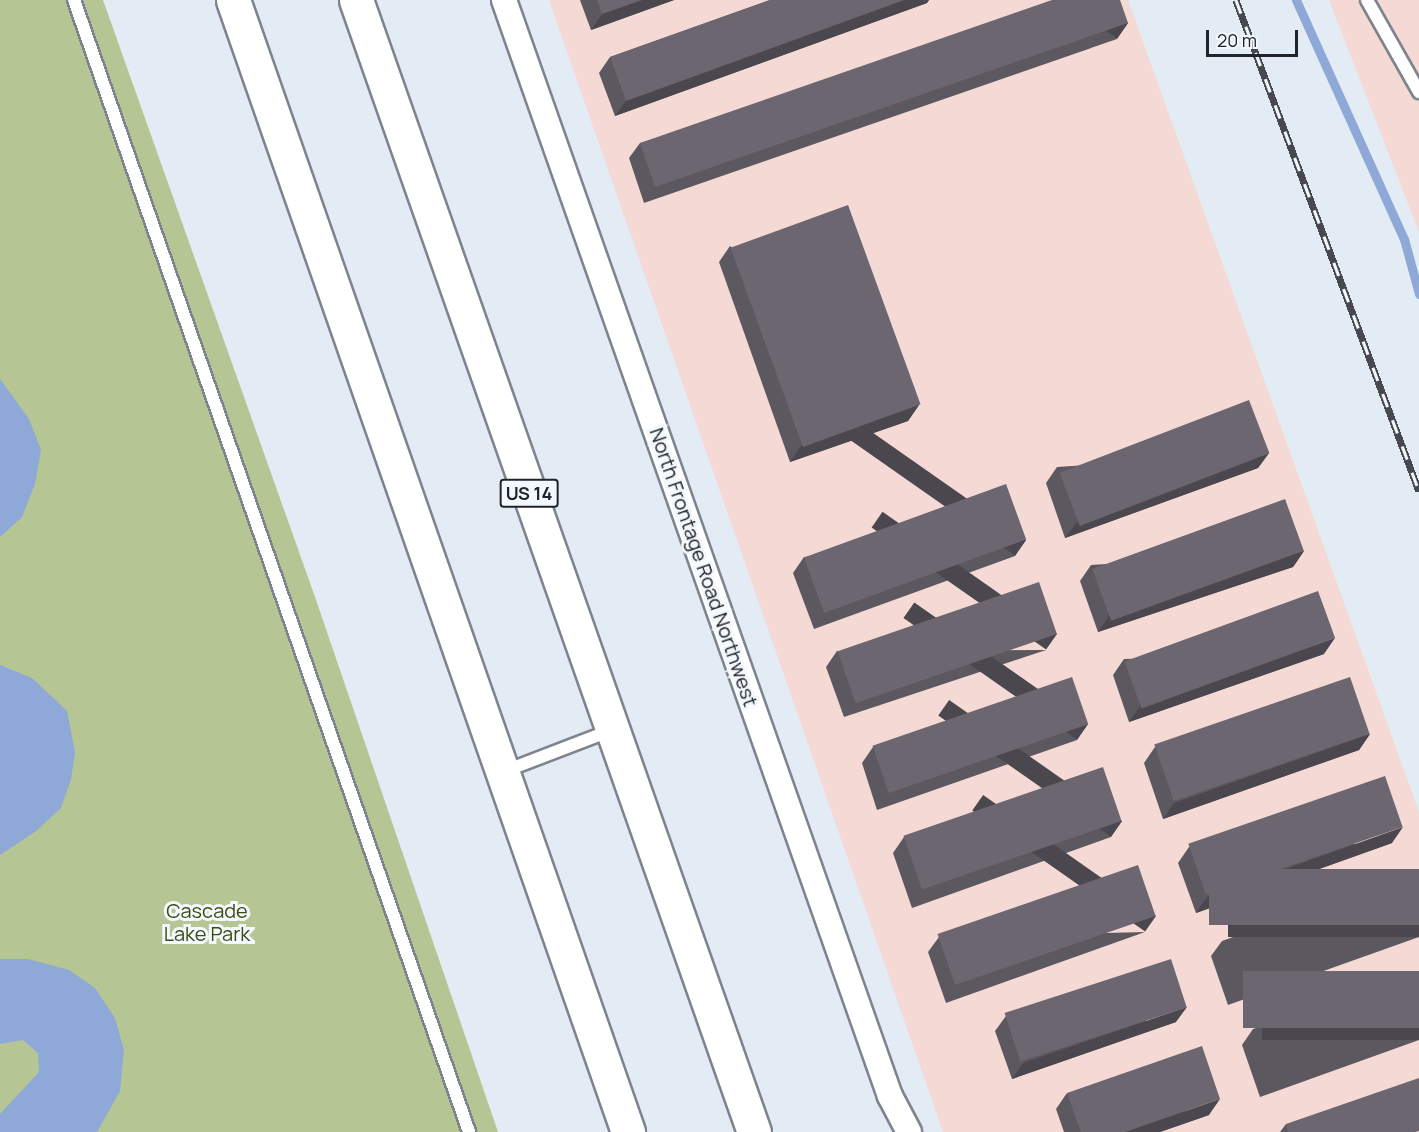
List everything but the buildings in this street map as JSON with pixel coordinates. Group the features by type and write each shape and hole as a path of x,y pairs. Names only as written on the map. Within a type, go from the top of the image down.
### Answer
{"highway":[{"path":"233,0 628,1132"},
{"name":"US 14","path":"356,0 754,1132"}],"street":[{"name":"North Frontage Road Northwest","path":"504,0 886,1085 909,1132"}],"lane":[{"path":"74,0 469,1132"},
{"path":"1367,0 1419,92"},
{"path":"501,772 613,730"}],"shaded area":[{"path":"549,0 1128,0 1419,812 1419,1132 943,1132"},
{"path":"1329,0 1419,0 1419,232"}],"green space":[{"name":"Cascade Lake Park","path":"0,0 103,0 315,597 498,1132 0,1132"}],"water":[{"path":"0,379 29,419 41,450 35,484 22,517 0,537"},
{"path":"0,665 32,678 67,711 75,752 71,779 61,808 36,831 0,855"},
{"path":"0,959 28,959 69,970 95,988 115,1018 124,1050 120,1091 97,1132 0,1132 0,1114 39,1072 38,1053 23,1040 0,1044"}],"waterway":[{"path":"1296,0 1404,239 1419,294"}],"railway":[{"path":"1236,0 1419,491"}]}
